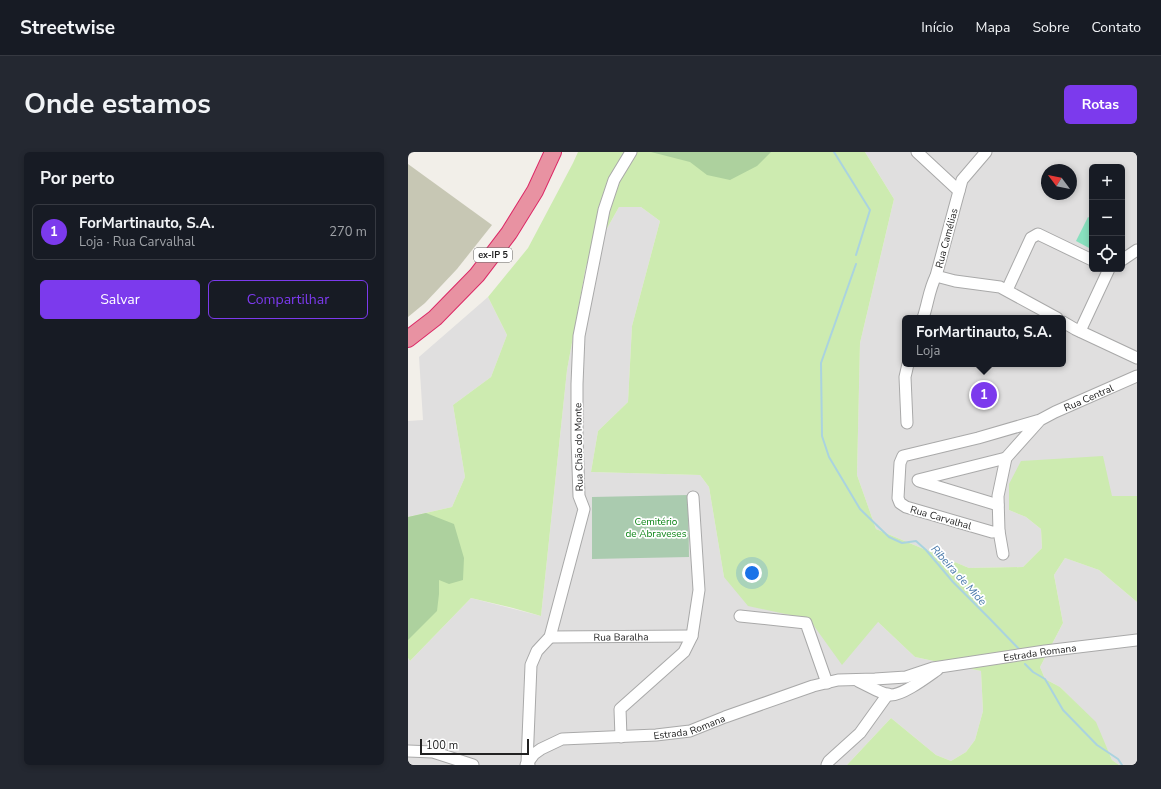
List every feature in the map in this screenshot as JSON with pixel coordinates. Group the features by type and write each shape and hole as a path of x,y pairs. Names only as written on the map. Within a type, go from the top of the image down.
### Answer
{"highway":[{"name":"ex-IP 5","path":"408,339 435,318 477,275 510,233 535,191 554,152"}],"street":[{"name":"Rua Chão do Monte","path":"527,764 531,664 537,651 550,637 584,509 579,496 577,438 579,336 604,210 614,180 631,152"},
{"path":"917,152 959,191"},
{"name":"Rua Camélias","path":"986,152 962,180 936,276 955,281 1000,287 1052,315"},
{"path":"1008,290 1031,238 1038,234 1089,259"},
{"path":"1125,258 1137,250"},
{"path":"1080,331 1108,272"},
{"path":"924,315 936,276"},
{"path":"1066,324 1137,358"},
{"path":"907,367 905,377 907,423"},
{"name":"Rua Central","path":"1040,420 1137,376"},
{"path":"1003,554 999,531 998,496 1006,458 1040,420"},
{"name":"Rua Carvalhal","path":"999,531 992,532 906,507 900,503 898,498 900,463 903,456 978,438 1040,420"},
{"path":"998,505 918,480 1006,458"},
{"path":"620,737 620,710 684,652 692,636 700,590 693,497"},
{"path":"740,616 806,623 827,683"},
{"name":"Rua Baralha","path":"550,637 692,636"},
{"name":"Estrada Romana","path":"527,764 534,754 562,739 656,735 690,731 813,686 838,680 906,677 925,670 943,667 1044,651 1137,640"},
{"name":"Estrada Romana","path":"856,680 891,695 904,691 943,667"},
{"path":"827,765 829,761 860,733 888,694"},
{"path":"408,751 433,752 472,765"}],"shaded area":[{"path":"865,152 1137,152 1137,496 1112,496 1009,510 1026,517 1041,529 1042,548 1023,567 969,568 876,529 857,475 860,343 894,199"},
{"path":"408,164 492,225 457,269 425,303 408,317"},
{"path":"619,207 641,207 660,221 632,326 628,402 598,431 591,472 700,475 709,487 724,577 878,622 915,657 981,671 983,711 975,740 966,752 951,761 936,755 891,718 847,765 408,765 408,658 410,661 471,598 541,616 567,370 586,266"},
{"path":"488,297 507,335 491,377 453,405 465,477 452,507 408,517 408,421 423,420 419,357"},
{"path":"1065,558 1099,570 1137,602 1137,765 1119,765 1112,760 1095,722 1060,687 1045,679 1040,667 1063,623 1054,575"}],"green space":[{"path":"578,152 865,152 894,199 860,343 857,475 876,529 969,568 1023,567 1042,548 1041,529 1026,517 1009,510 1009,484 1021,461 1103,456 1112,496 1137,496 1137,602 1099,570 1065,558 1054,575 1063,623 1040,667 1045,679 1060,687 1096,722 1112,760 1119,765 847,765 891,718 936,755 951,761 966,752 975,740 983,711 981,671 915,657 878,622 842,665 809,619 748,606 724,577 709,487 700,475 591,472 598,431 628,402 632,326 660,221 641,207 619,207 586,266 567,370 541,616 471,598 410,661 408,658 408,517 452,507 465,477 453,405 491,377 507,335 488,297 528,248"},
{"path":"651,152 771,152 757,166 730,180 707,175 690,162"},
{"path":"1088,217 1089,218 1089,248 1076,241"},
{"name":"Cemitério de Abraveses","path":"688,495 689,557 592,559 592,497"},
{"path":"426,513 454,524 464,558 463,580 449,584 439,580 437,611 408,640 408,517"}],"waterway":[{"name":"Ribeira de Mide","path":"834,152 870,210 856,255"},
{"name":"Ribeira de Mide","path":"856,264 821,363 822,436 829,457 860,509 889,537 902,543 916,541 926,550 953,582 1019,649"},
{"name":"Ribeira de Mide","path":"1025,664 1033,672 1045,679 1063,710 1097,745 1118,759 1122,765"}],"place":[{"name":"ForMartinauto, S.A.","path":"984,395"}]}
